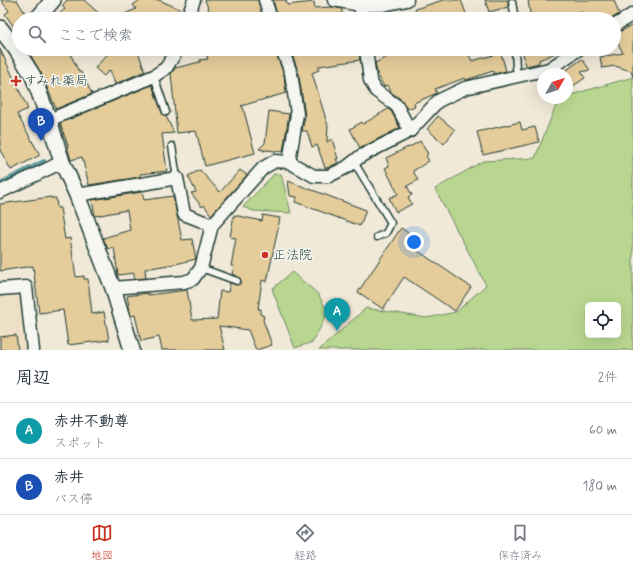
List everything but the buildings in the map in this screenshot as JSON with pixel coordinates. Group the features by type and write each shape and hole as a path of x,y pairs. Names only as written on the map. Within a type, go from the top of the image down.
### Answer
{"street":[{"path":"44,12 53,0"},
{"path":"190,12 194,0"},
{"path":"265,0 269,12"},
{"path":"334,0 360,5 383,5 407,0"},
{"path":"360,5 361,12"},
{"path":"621,22 633,14"},
{"path":"0,28 12,41"},
{"path":"23,56 33,76 62,162 77,195 113,288 132,350"},
{"path":"49,120 154,76 166,68 174,56"},
{"path":"285,56 291,73 297,114 289,162"},
{"path":"367,56 370,80 376,91 397,106 410,130"},
{"path":"113,288 184,282 193,279 201,268 212,225 263,168 275,161 289,162 314,176 329,176 347,167 361,156 410,130 438,100 465,88 549,69 568,56"},
{"path":"0,192 62,162"},
{"path":"77,195 177,178 184,214 212,225"},
{"path":"0,289 26,287 33,350"}],"lane":[{"path":"512,2 514,12"},
{"path":"515,56 518,76"},
{"path":"154,76 166,112"},
{"path":"172,146 177,178"},
{"path":"354,162 392,223 386,233 377,237"},
{"path":"201,268 237,282"}],"shaded area":[{"path":"16,294 21,300 26,350 0,350 0,296"}],"green space":[{"path":"633,77 633,350 319,350 366,308 426,318 456,312 486,285 435,189 483,161 535,158 557,104 573,104 573,94"},
{"path":"274,174 281,174 291,213 253,211 243,207"},
{"path":"292,272 318,294 328,312 313,342 295,348 272,289"}],"waterway":[{"path":"0,183 44,161"}],"place":[{"name":"すみれ薬局","path":"16,81"},
{"name":"赤井","path":"41,141"},
{"name":"正法院","path":"265,255"},
{"name":"赤井不動尊","path":"337,331"}]}
